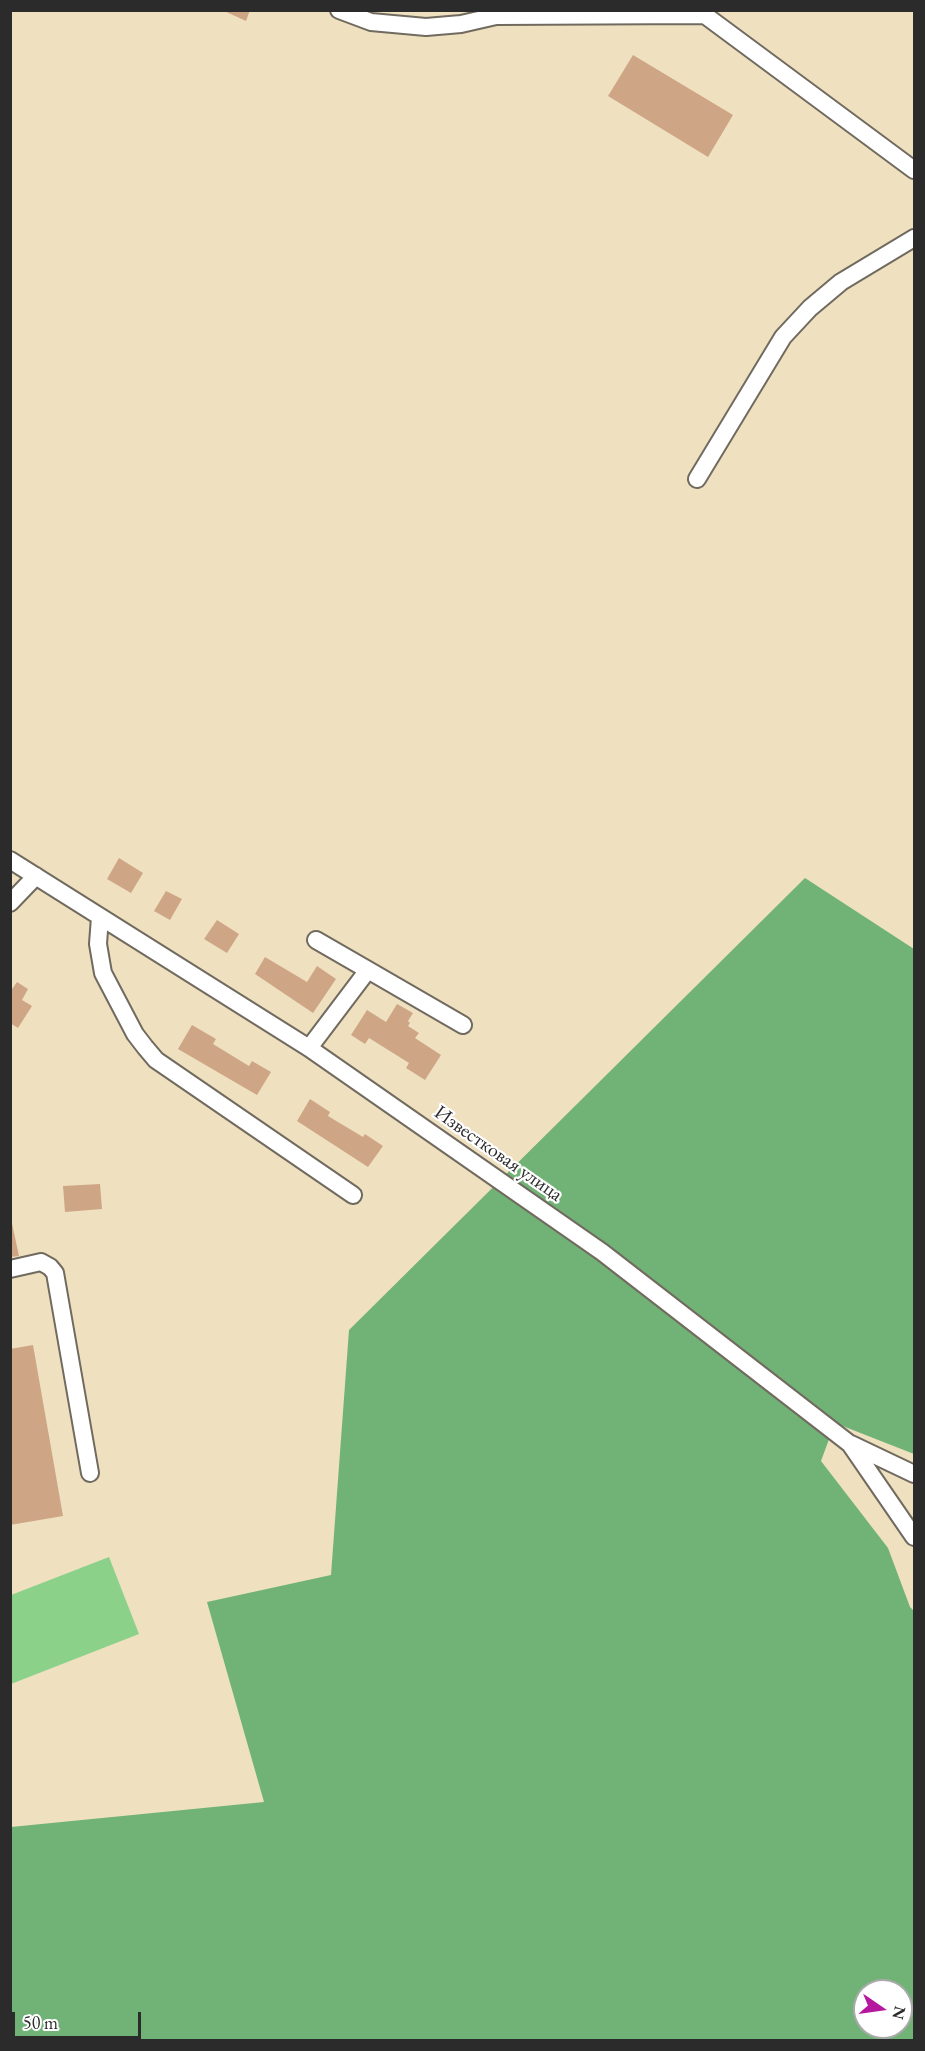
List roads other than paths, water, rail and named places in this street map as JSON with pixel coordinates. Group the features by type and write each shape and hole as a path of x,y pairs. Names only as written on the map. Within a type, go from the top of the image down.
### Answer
{"street":[{"path":"339,10 371,22 426,27 461,24 499,13 701,13 915,170"},
{"path":"697,479 783,337 810,308 841,282 915,238"},
{"name":"Известковая улица","path":"10,860 309,1048 602,1252 850,1444 915,1537"},
{"path":"10,903 36,876"},
{"path":"100,916 98,944 103,973 135,1034 156,1060 353,1195"},
{"path":"316,940 463,1025"},
{"path":"309,1048 368,970"},
{"path":"10,1269 41,1263 50,1267 55,1273 90,1473"},
{"path":"850,1444 915,1474"}]}
